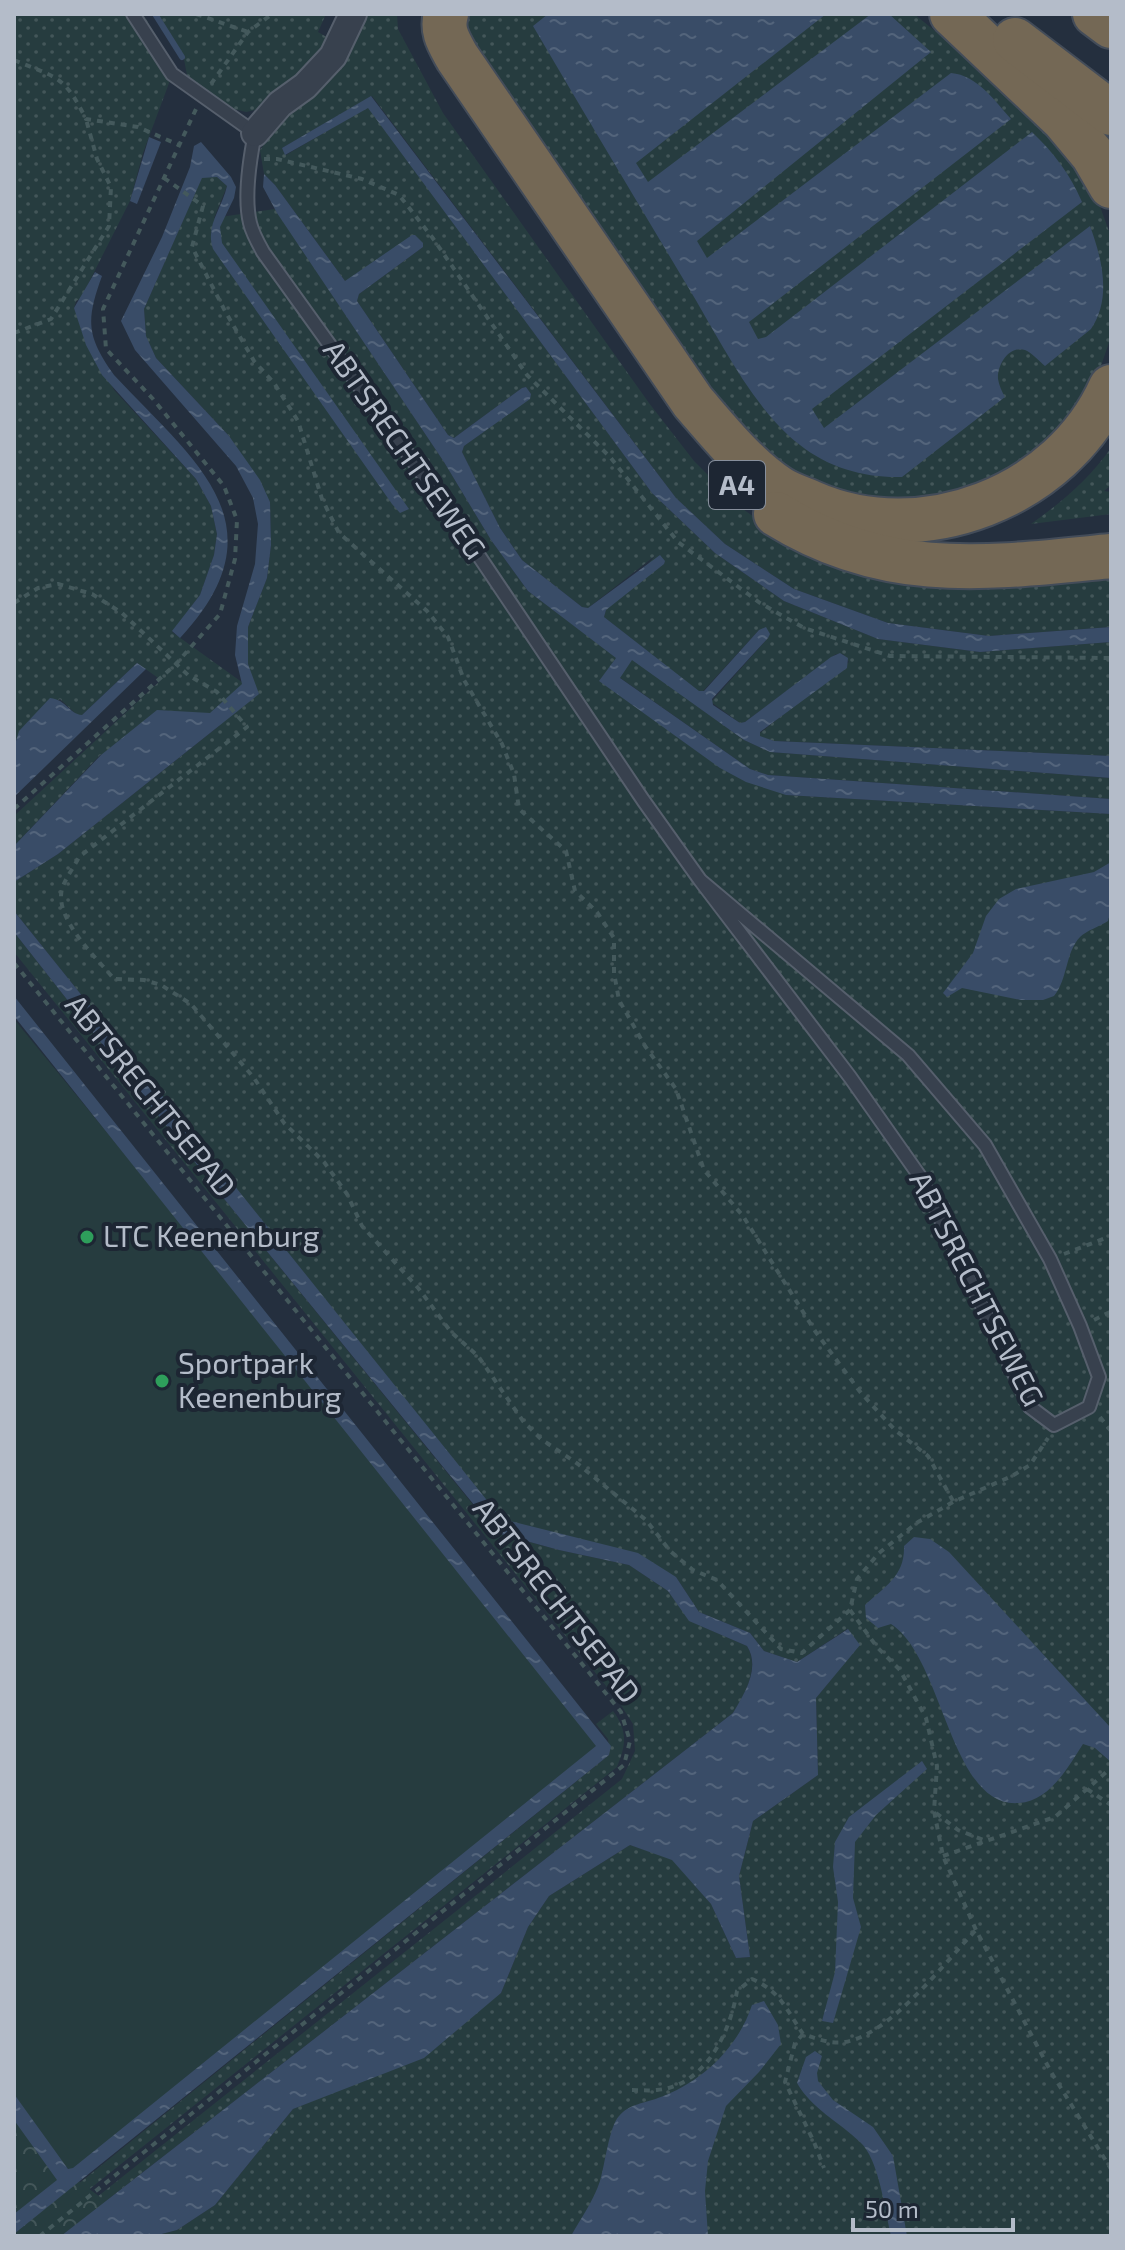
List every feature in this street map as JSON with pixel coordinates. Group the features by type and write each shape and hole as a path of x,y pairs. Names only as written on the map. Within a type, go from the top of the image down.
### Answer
{"highway":[{"name":"A4","path":"416,14 417,32 423,45 677,419 706,455 760,504 798,528 840,547 876,558 914,564 1000,566 1111,556"},
{"name":"A4","path":"446,14 443,23 446,38 457,57 693,402 737,452 780,489 833,512 873,519 934,519 984,505 1030,483 1069,447 1102,406 1111,387"},
{"path":"952,14 1063,119 1093,155 1111,186"},
{"path":"982,14 1111,113"},
{"path":"1095,14 1111,26"}],"street":[{"path":"255,133 280,104 305,86 326,65 353,14"}],"lane":[{"path":"133,14 172,74 201,98 255,133"},
{"name":"ABTSRECHTSEWEG","path":"255,133 250,160 250,223 263,252 444,504 643,800 700,880 850,1077 921,1178 1030,1407 1054,1425 1089,1407 1099,1377 1050,1259 985,1145 908,1055 700,880"}],"path":[{"path":"196,14 248,32"},
{"path":"14,809 176,664 220,614 235,559 237,520 224,486 153,399 106,349 103,309 201,98 248,32 272,14"},
{"path":"14,60 56,77 72,91 86,119 97,159 111,187 109,226 51,319 14,333"},
{"path":"86,119 138,127 179,145"},
{"path":"250,160 277,159 362,179 399,195 432,237 527,375 610,457 678,542 760,603 804,628 890,656 1111,658"},
{"path":"164,178 203,206 192,247 254,361 274,383 298,421 322,499 339,533 427,611 448,637 464,680 502,744 514,774 519,809 566,851 575,891 597,912 614,938 614,973 619,1000 645,1046 676,1089 704,1170 743,1216 815,1331 861,1393 895,1430 928,1456 953,1502"},
{"path":"14,603 38,588 58,584 92,594 122,613 188,675 217,692 247,727 79,857 62,887 60,903 70,925 114,979 144,980 161,985 191,1004 254,1078 284,1123 324,1162 347,1194 362,1226 419,1289 451,1332 478,1356 523,1421 541,1439 623,1499 646,1520 670,1551 693,1570 717,1580 781,1649 802,1653 850,1610 857,1579 879,1553 918,1522 1030,1465 1050,1437 1054,1425"},
{"name":"ABTSRECHTSEPAD","path":"14,963 621,1712 630,1741 624,1765 40,2236"},
{"path":"1050,1259 1111,1236"},
{"path":"1111,1267 1111,1312"},
{"path":"850,1610 877,1647 900,1670 926,1718 937,1766 934,1811 943,1856 976,1930 1051,2072 1111,2169"},
{"path":"943,1856 1055,1817 1110,1769"},
{"path":"1087,1789 1111,1805"},
{"path":"934,1811 958,1830 986,1841"},
{"path":"632,2090 659,2090 685,2082 723,2041 733,2016 737,1991 752,1979 769,1986 784,2003 803,2034 828,2042 848,2041 877,2027 910,2004 976,1930"},
{"path":"803,2034 795,2043 785,2082 824,2168"}],"green space":[{"path":"14,14 143,14 175,67 143,153 130,201 74,308 114,390 196,479 211,506 217,534 214,555 200,595 172,632 257,693 248,664 248,627 267,578 271,545 270,502 229,436 156,358 146,337 144,309 202,177 217,177 227,186 214,218 275,209 444,462 491,540 528,591 617,658 600,680 786,795 1111,814 1111,2236 154,2236 177,2230 215,2205 293,2109 350,2085 501,1993 528,1927 549,1896 630,1845 672,1859 711,1904 736,1958 750,1957 739,1876 753,1821 818,1775 816,1698 859,1645 847,1629 797,1662 764,1651 750,1633 699,1612 676,1577 502,1520 14,911 14,882 58,854 219,726 100,755 14,846 14,816 161,680 137,663 82,715 77,715 60,699 45,708 26,724 14,748"},
{"path":"157,14 326,14 318,32 330,39 319,59 263,108 246,112 230,108 187,75 183,54"},
{"path":"363,14 397,14 398,29 443,113 649,403 694,461 740,507 792,544 1111,576 1111,627 989,636 888,623 794,589 725,544 676,498 372,96 282,148 286,155 368,107 652,493 715,553 784,601 878,639 980,652 1111,642 1111,756 774,741 759,736 760,733 849,662 843,654 836,654 740,723 711,702 768,638 759,630 699,692 604,617 606,610 656,555 588,608 582,607 522,560 500,528 462,452 464,446 529,399 531,394 526,387 522,388 454,438 448,435 357,301 359,294 423,247 423,243 345,281 264,174 260,150"},
{"path":"466,14 914,14 981,68 1055,137 1097,198 1111,237 1111,337 1098,374 1083,401 1027,461 956,495 876,500 817,484 778,463 720,409 464,32"},
{"path":"1111,448 1111,485 1104,491 1111,492 1111,514 1031,524 1094,470"},
{"path":"632,659 744,740 770,752 1111,778 1111,799 768,775 750,769 619,677"},
{"path":"14,932 212,1184 496,1533 629,1565 668,1591 690,1621 747,1646 752,1663 746,1689 733,1713 61,2236 48,2236 622,1779 635,1751 633,1724 619,1702 14,952"},
{"name":"Sportpark Keenenburg","path":"14,1019 608,1744 77,2179 14,2107"},
{"path":"613,1711 624,1738 617,1767 31,2236 14,2236 609,1755 608,1739 596,1724"},
{"path":"14,2106 57,2165 127,2217 102,2236 14,2236"}],"water":[{"path":"548,14 826,14 636,163 648,182 871,14 889,14 931,52 697,241 707,258 951,73 969,78 977,84 1011,119 749,322 758,339 766,337 1032,132 1067,173 1082,202 812,409 824,428 1090,226 1103,278 1101,304 1091,329 1045,366 1025,350 1009,353 998,374 1005,397 902,477 875,476 823,460 783,430 724,350 533,26"},
{"path":"371,96 676,498 725,544 794,589 888,623 989,636 1111,627 1111,642 980,652 878,639 784,601 715,553 652,493 368,108 285,155 282,148"},
{"path":"149,137 161,142 137,204 130,201"},
{"path":"201,142 236,187 220,227 222,243 409,509 400,513 392,504 213,249 211,232 227,186 217,177 202,178 144,309 146,336 156,358 229,436 260,480 270,502 271,545 267,578 248,627 248,664 259,694 58,854 14,882 14,846 101,755 157,710 210,713 242,684 235,655 237,626 255,564 258,524 253,498 236,466 135,350 121,321 162,237 190,167 194,146"},
{"path":"264,174 345,281 412,235 423,243 423,247 359,294 357,301 448,435 454,438 522,388 526,387 531,394 530,399 464,446 462,452 500,528 522,560 582,607 588,608 660,555 664,564 606,610 604,617 699,691 704,691 759,630 766,627 770,634 768,638 712,699 713,705 740,723 745,722 840,653 848,658 847,668 760,732 760,736 774,741 1111,756 1111,778 770,752 744,740 632,660 620,678 750,769 768,775 1111,799 1111,814 786,795 746,782 720,768 599,681 616,658 528,591 491,540 444,462 277,213 263,187"},
{"path":"95,272 102,276 91,316 98,349 114,375 198,466 216,496 227,527 226,561 211,597 180,638 172,631 200,595 214,555 217,534 211,506 196,479 102,375 86,345 74,308"},
{"path":"137,663 146,669 14,797 14,748 19,731 50,698 82,715"},
{"path":"1111,862 1108,921 1075,943 1054,996 1043,1000 1021,1000 962,988 947,997 943,993 973,953 986,916 999,899 1016,889 1094,872"},
{"path":"14,911 502,1519 638,1553 676,1577 699,1612 750,1633 764,1651 797,1662 848,1629 860,1645 816,1698 818,1775 753,1821 739,1876 750,1957 736,1958 711,1904 672,1860 630,1845 549,1896 528,1927 501,1993 424,2058 293,2109 215,2205 177,2230 154,2236 61,2236 733,1713 749,1681 752,1663 747,1646 689,1621 668,1591 629,1565 497,1533 212,1184 14,932"},
{"path":"14,996 611,1746 609,1755 14,2234 14,2214 57,2180 14,2120 14,2094 68,2169 73,2168 596,1746 14,1016"},
{"path":"914,1537 930,1539 949,1552 1110,1727 1111,1762 1095,1748 1083,1744 1049,1790 1030,1801 1019,1803 996,1798 977,1782 962,1758 924,1667 909,1642 891,1624 878,1628 866,1618 865,1605 897,1573 904,1546"},
{"path":"922,1761 927,1769 876,1815 855,1842 853,1898 861,1927 833,2023 822,2021 835,1972 838,1902 833,1867 835,1842 849,1817"},
{"path":"764,2001 778,2025 781,2044 726,2106 708,2161 705,2191 708,2236 571,2236 597,2188 610,2137 619,2116 632,2106 674,2091 703,2073 737,2036 752,2005"},
{"path":"815,2051 822,2056 818,2081 833,2100 873,2127 893,2156 907,2236 891,2236 877,2173 867,2150 810,2100 797,2083 806,2057"}],"waterway":[{"path":"155,14 182,57"}],"place":[{"name":"LTC Keenenburg","path":"87,1237"},
{"name":"Sportpark Keenenburg","path":"162,1381"}]}
